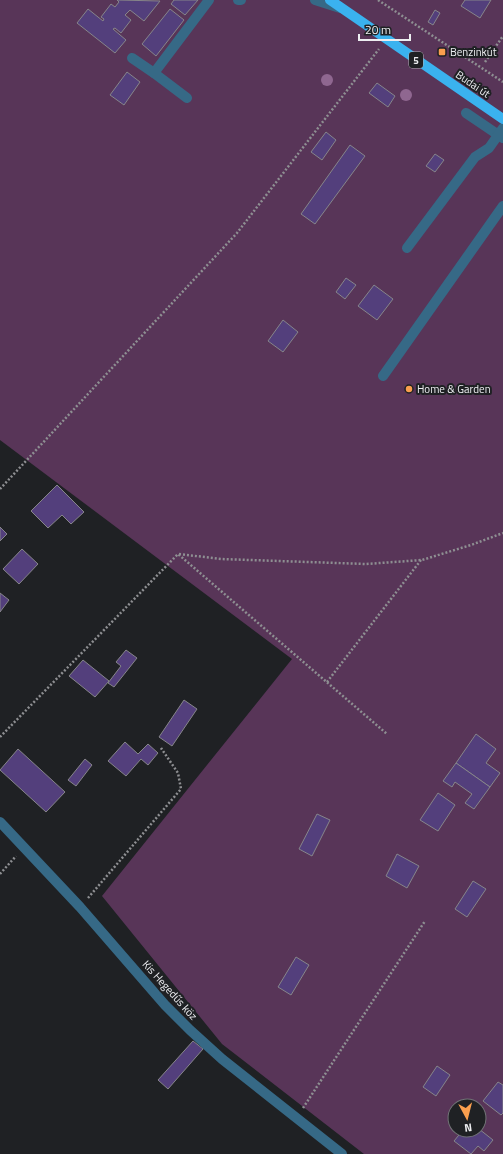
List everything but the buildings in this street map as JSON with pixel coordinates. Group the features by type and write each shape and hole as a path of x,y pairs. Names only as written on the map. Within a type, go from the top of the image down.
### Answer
{"main road":[{"name":"Budai út","path":"330,0 503,119"}],"street":[{"path":"154,72 208,0"},
{"path":"315,0 343,10"},
{"path":"132,58 154,72 187,98"},
{"path":"407,248 475,157 489,148 502,134 466,113"},
{"path":"383,376 503,206"},
{"name":"Kis Hegedűs köz","path":"0,822 80,907 165,1005 190,1030 342,1154"}],"path":[{"path":"378,0 503,82"},
{"path":"485,62 503,36"},
{"path":"0,489 237,233 387,39"},
{"path":"178,554 221,558 366,564 422,560 471,545 503,533"},
{"path":"178,554 387,734"},
{"path":"0,737 178,554"},
{"path":"327,682 422,560"},
{"path":"80,907 181,789 178,773 161,748"},
{"path":"0,874 24,847"},
{"path":"296,1118 425,921"}],"shaded area":[{"path":"0,0 503,0 503,1154 364,1154 222,1044 102,896 292,659 0,440"}],"place":[{"name":"Benzinkút","path":"442,52"},
{"name":"Home & Garden","path":"409,389"}]}
